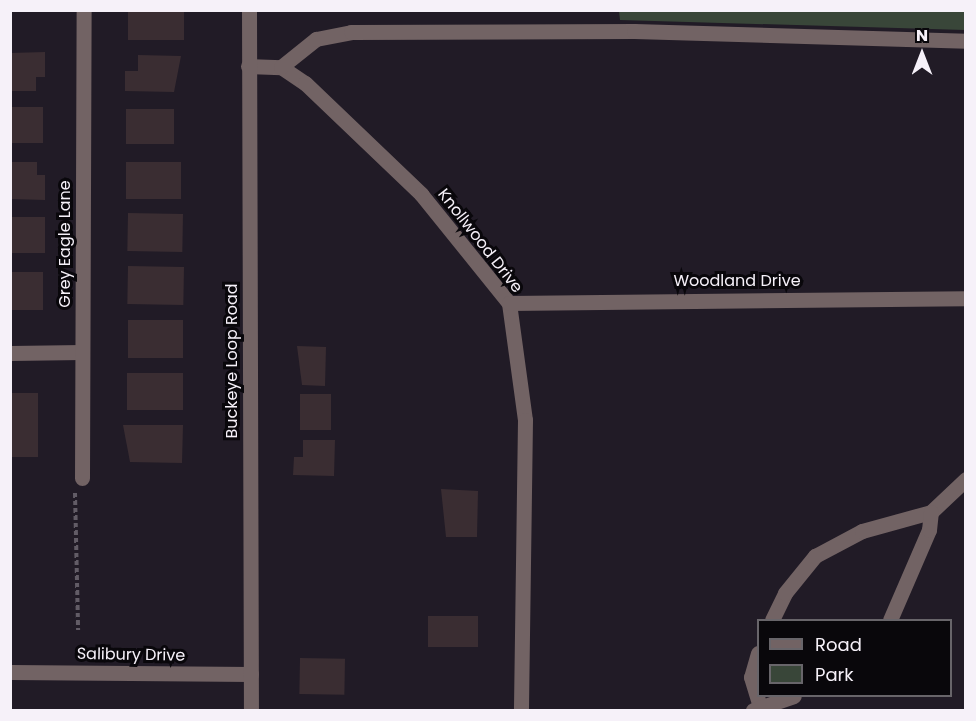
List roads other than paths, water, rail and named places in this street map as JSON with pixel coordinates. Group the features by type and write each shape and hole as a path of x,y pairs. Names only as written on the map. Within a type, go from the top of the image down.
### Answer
{"street":[{"name":"Grey Eagle Lane","path":"75,480 82,352 84,10"},
{"name":"Buckeye Loop Road","path":"249,10 251,711"},
{"path":"248,66 281,67 316,39 351,32 634,31 966,41"},
{"name":"Knollwood Drive","path":"281,67 390,162 509,303 525,430 521,711"},
{"name":"Woodland Drive","path":"509,303 966,298"},
{"path":"10,352 82,352"},
{"path":"773,619 785,593 815,556 862,531 931,512 966,479"},
{"path":"891,619 929,530 931,512"},
{"path":"757,658 750,677 756,708 791,697"},
{"name":"Salibury Drive","path":"10,672 251,674"}]}
